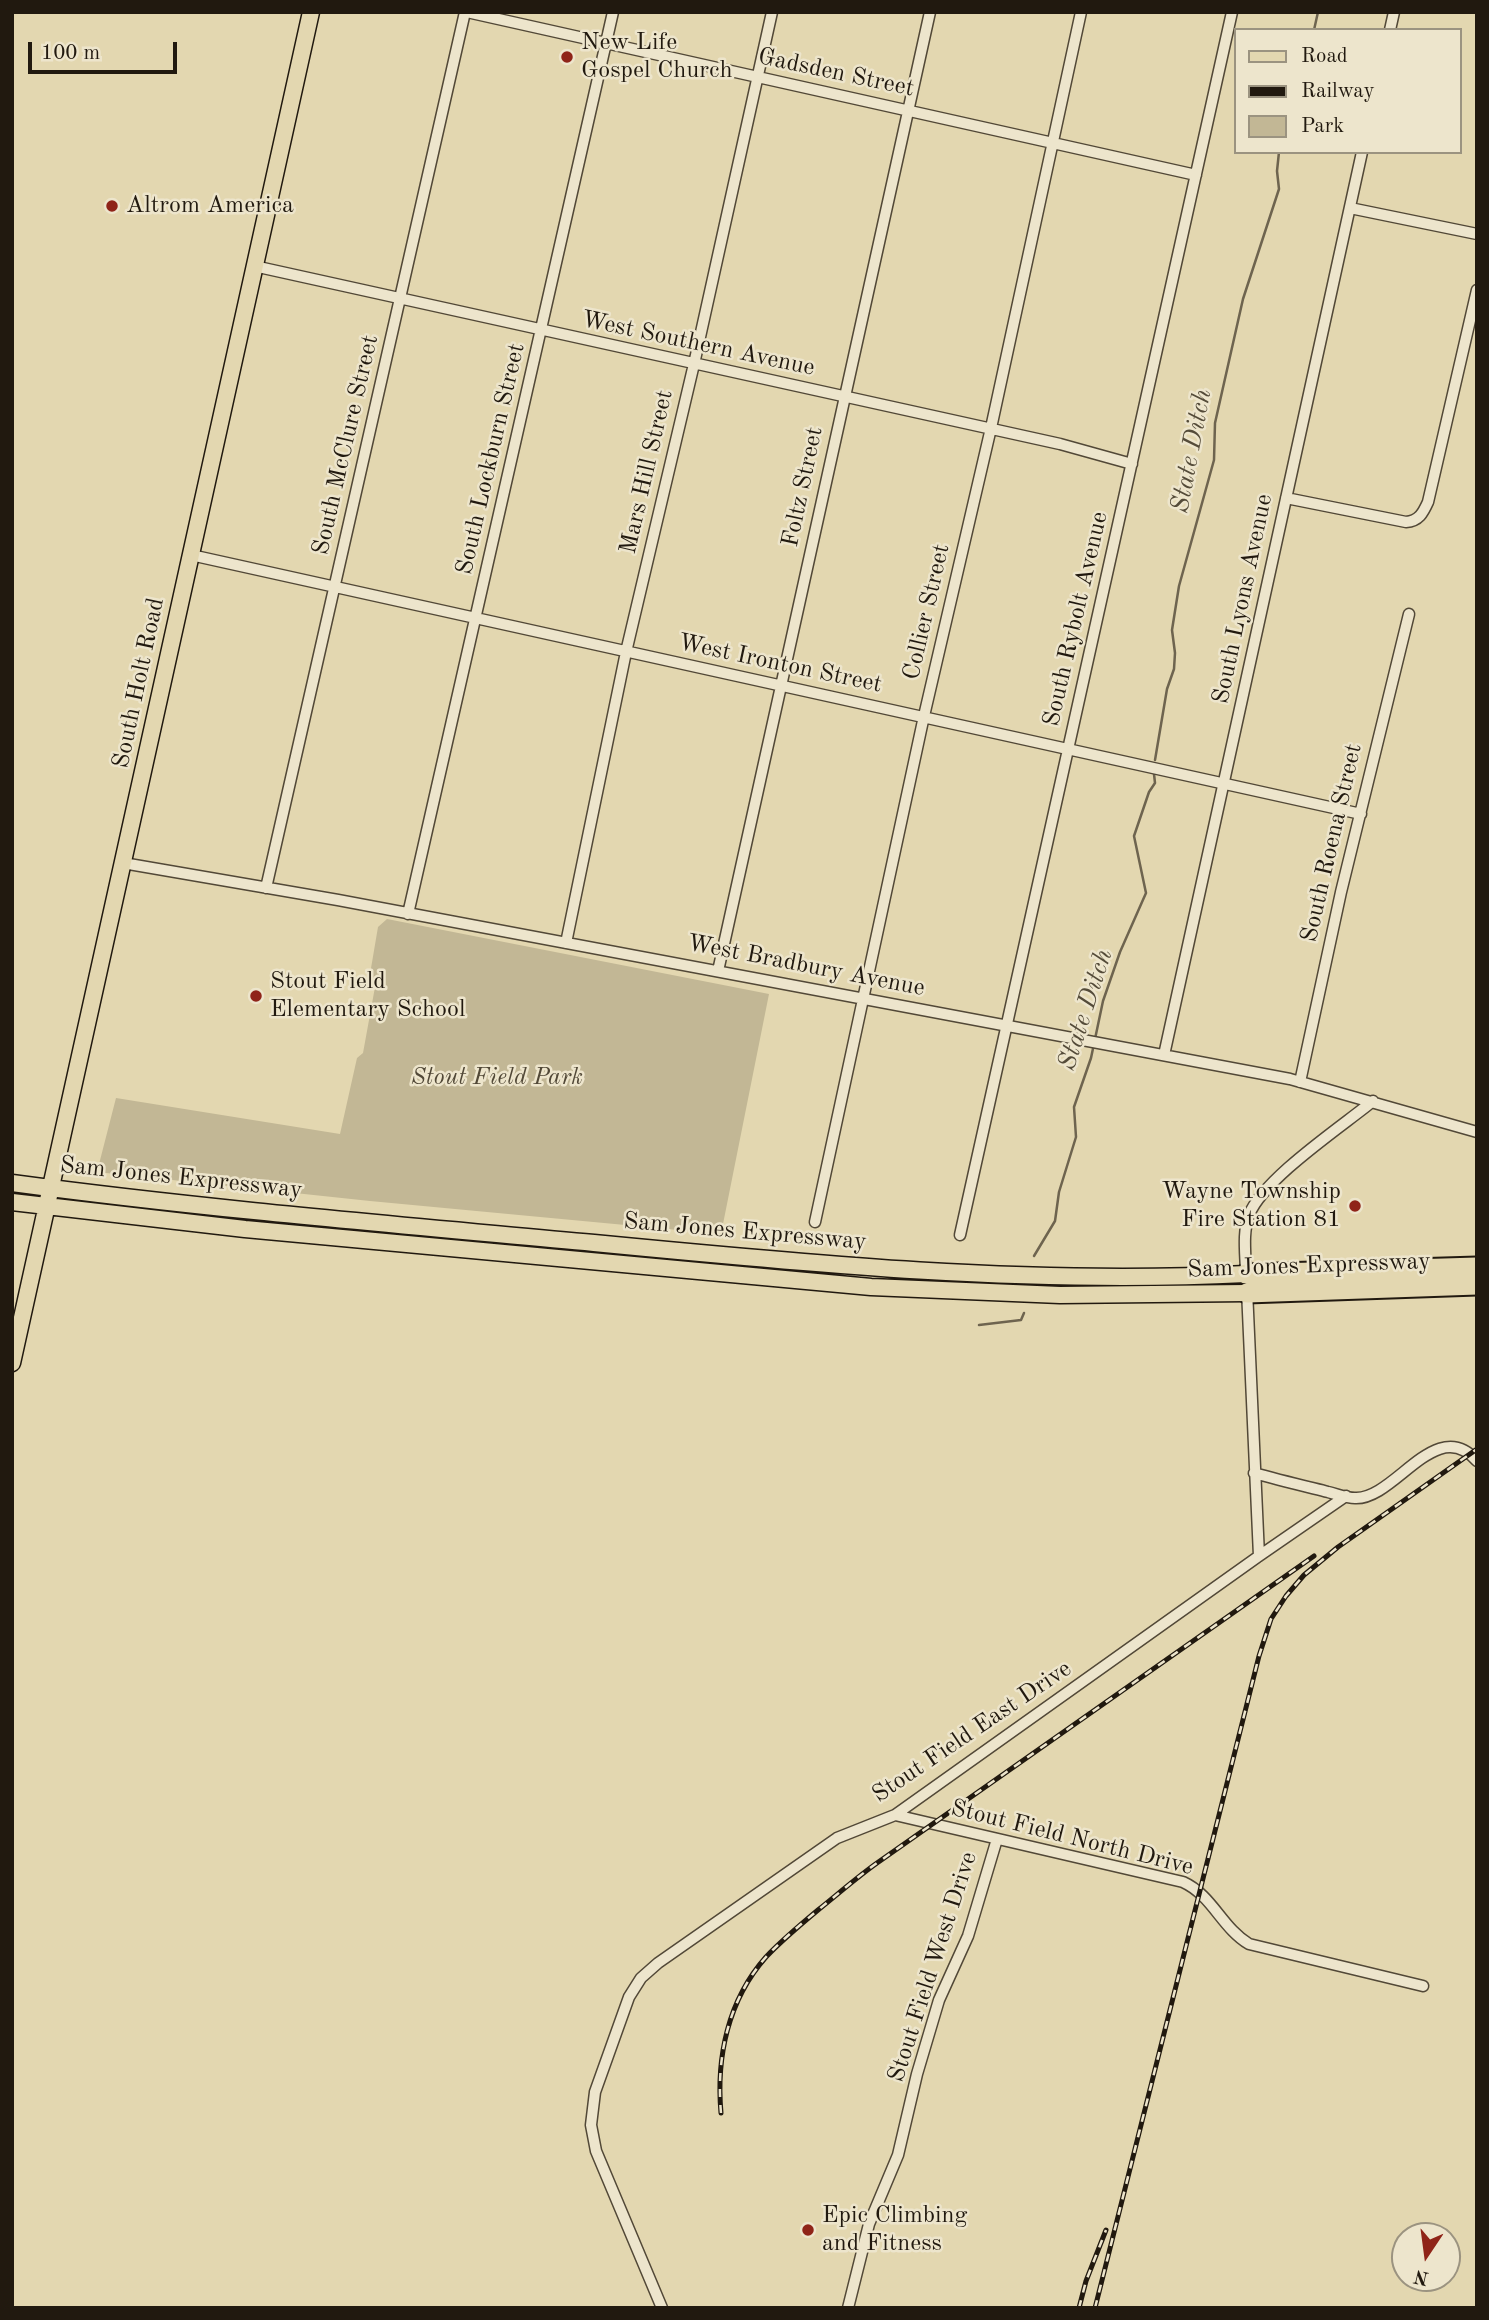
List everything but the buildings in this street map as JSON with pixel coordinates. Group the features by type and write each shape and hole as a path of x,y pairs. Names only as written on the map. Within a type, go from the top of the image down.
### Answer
{"highway":[{"name":"Sam Jones Expressway","path":"1247,1284 1477,1267"},
{"name":"Sam Jones Expressway","path":"1247,1284 1477,1285"}],"main road":[{"name":"South Holt Road","path":"12,1363 311,12"},
{"name":"Sam Jones Expressway","path":"12,1183 196,1206 879,1269 1247,1284"},
{"name":"Sam Jones Expressway","path":"12,1202 232,1228 871,1287 1060,1295 1247,1284"}],"street":[{"name":"Gadsden Street","path":"466,12 1196,175"},
{"name":"South McClure Street","path":"266,888 466,12"},
{"name":"South Lockburn Street","path":"408,914 613,12"},
{"name":"Mars Hill Street","path":"566,943 626,652 694,364 772,12"},
{"name":"Foltz Street","path":"718,971 930,12"},
{"name":"Collier Street","path":"815,1222 924,716 991,428 1081,12"},
{"name":"South Rybolt Avenue","path":"960,1235 1232,12"},
{"name":"South Lyons Avenue","path":"1164,1055 1363,154"},
{"path":"1350,208 1477,234"},
{"name":"West Southern Avenue","path":"254,267 991,428 1132,464"},
{"path":"1286,498 1406,522 1417,519 1428,502 1477,290"},
{"name":"West Ironton Street","path":"191,555 1361,814"},
{"name":"South Roena Street","path":"1300,1082 1322,975 1409,614"},
{"name":"West Bradbury Avenue","path":"123,863 718,971 1300,1082 1477,1132"},
{"path":"1259,1556 1245,1231 1248,1218 1266,1191 1373,1101"},
{"path":"1254,1473 1356,1498 1368,1495 1444,1446 1460,1447 1474,1457"},
{"name":"Stout Field East Drive","path":"662,2308 596,2151 592,2129 595,2091 629,1997 641,1978 654,1966 837,1838 895,1815 1346,1496"},
{"name":"Stout Field North Drive","path":"895,1815 1183,1882 1199,1892 1230,1930 1249,1944 1423,1986"},
{"name":"Stout Field West Drive","path":"848,2308 869,2224 898,2155 917,2074 939,2000 968,1936 998,1839"}],"green space":[{"name":"Stout Field Park","path":"387,919 769,994 721,1234 97,1172 116,1098 340,1134 357,1058 363,1053 375,987 369,980 378,927"}],"waterway":[{"name":"State Ditch","path":"1314,28 1318,12"},
{"name":"State Ditch","path":"1155,760 1167,689 1174,669 1172,630 1179,586 1214,460 1215,423 1243,299 1279,189 1279,154"},
{"name":"State Ditch","path":"1034,1256 1055,1221 1059,1192 1076,1137 1074,1107 1091,1058 1103,1001 1120,952 1146,893 1134,836 1149,792 1155,783 1154,774"},
{"name":"State Ditch","path":"979,1325 1021,1320 1024,1313"}],"railway":[{"path":"1095,2308 1259,1656 1271,1619 1304,1575 1338,1547 1477,1449"},
{"path":"721,2113 721,2071 727,2030 742,1992 766,1957 778,1945 877,1863 1314,1556"},
{"path":"1079,2308 1086,2281 1106,2230"}],"place":[{"name":"New Life Gospel Church","path":"567,57"},
{"name":"Altrom America","path":"112,206"},
{"name":"Stout Field Elementary School","path":"256,996"},
{"name":"Wayne Township Fire Station 81","path":"1355,1206"},
{"name":"Epic Climbing and Fitness","path":"808,2230"}]}
